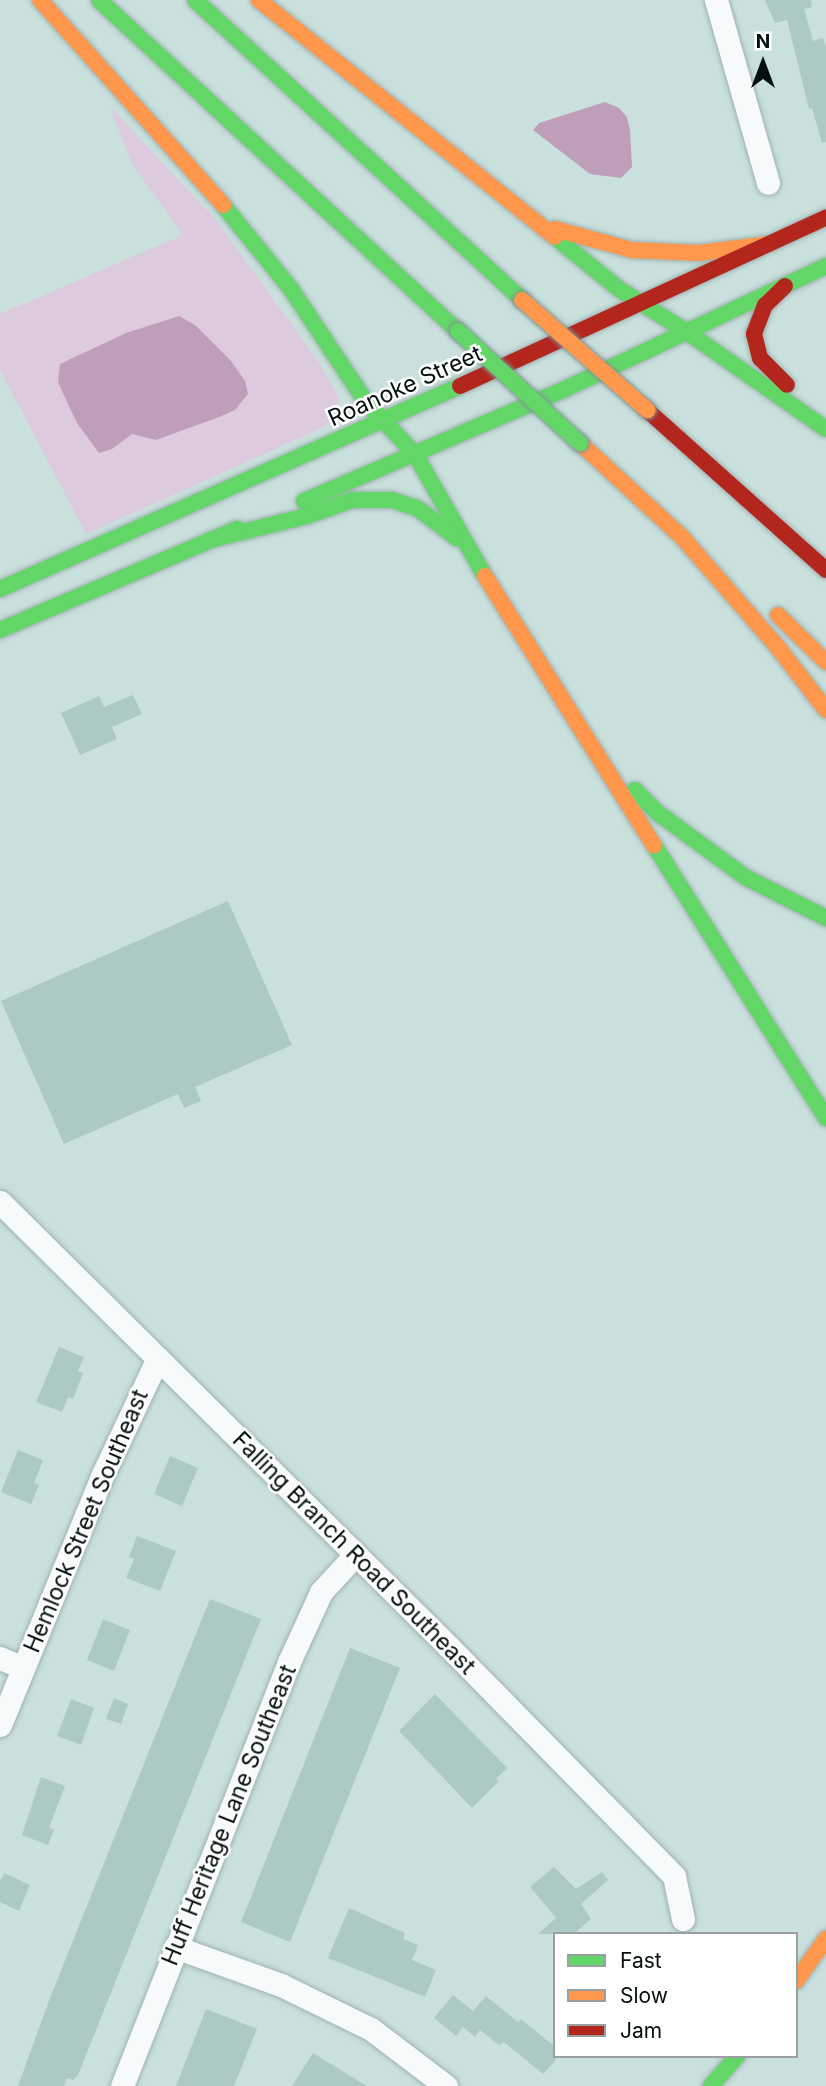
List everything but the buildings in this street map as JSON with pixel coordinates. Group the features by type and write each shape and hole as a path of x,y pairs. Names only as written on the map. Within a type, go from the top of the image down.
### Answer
{"main road":[{"path":"40,0 191,166 291,289 366,402 415,453 464,543 586,741 788,1054 826,1118"},
{"path":"99,0 682,537 776,645 826,710"},
{"path":"195,0 522,300 826,570"},
{"path":"259,0 534,222 640,303 687,332 820,424"},
{"name":"Roanoke Street","path":"0,589 383,421 826,218"},
{"path":"534,222 632,250 698,253 769,244"},
{"path":"0,630 415,453 687,332 826,266"},
{"path":"785,286 758,316 755,343 764,365 802,400 820,424"},
{"path":"210,540 307,516 352,500 391,500 417,508 464,543"},
{"path":"763,513 826,583"},
{"path":"682,537 743,580"},
{"path":"771,608 826,662"},
{"path":"586,741 658,813 690,837 745,877 826,918"},
{"path":"798,1978 826,1939"},
{"path":"711,2086 735,2058"}],"street":[{"path":"716,0 768,183"},
{"name":"Falling Branch Road Southeast","path":"0,1202 159,1358 674,1876 683,1919"},
{"name":"Hemlock Street Southeast","path":"0,1725 104,1472 159,1358"},
{"name":"Huff Heritage Lane Southeast","path":"122,2086 289,1662 321,1591 355,1555"},
{"path":"0,1658 23,1668"},
{"path":"175,1947 281,1984 371,2029 446,2086"}],"shaded area":[{"path":"605,102 619,108 627,117 630,130 632,167 621,178 590,174 533,130 539,123"},
{"path":"110,107 217,221 320,364 338,396 339,408 336,416 322,428 86,534 0,370 0,314 183,235 132,164"},
{"path":"179,316 195,325 231,361 245,381 248,394 235,410 219,417 156,440 132,434 112,449 99,453 77,423 58,382 60,364 126,333"}],"traffic: fast":[{"path":"99,0 458,331"},
{"path":"195,0 522,300"},
{"path":"223,205 291,289 366,402 415,454 485,576"},
{"path":"555,237 619,289 687,332 826,429"},
{"path":"304,501 563,390 826,266"},
{"path":"458,331 580,443"},
{"path":"0,589 460,386"},
{"path":"210,540 307,516 352,500 392,500 417,508 457,538"},
{"path":"0,630 237,529"},
{"path":"635,790 658,813 745,877 826,918"},
{"path":"654,845 826,1118"},
{"path":"711,2086 735,2058"}],"traffic: slow":[{"path":"40,0 223,205"},
{"path":"259,0 555,237"},
{"path":"555,229 632,250 698,253 769,244"},
{"path":"522,300 647,410"},
{"path":"580,443 682,537 776,645 826,710"},
{"path":"485,576 654,845"},
{"path":"778,615 826,662"},
{"path":"798,1978 826,1939"}],"traffic: jam":[{"path":"460,386 826,218"},
{"path":"785,286 765,305 754,334 760,358 787,385"},
{"path":"647,410 826,570"}]}
